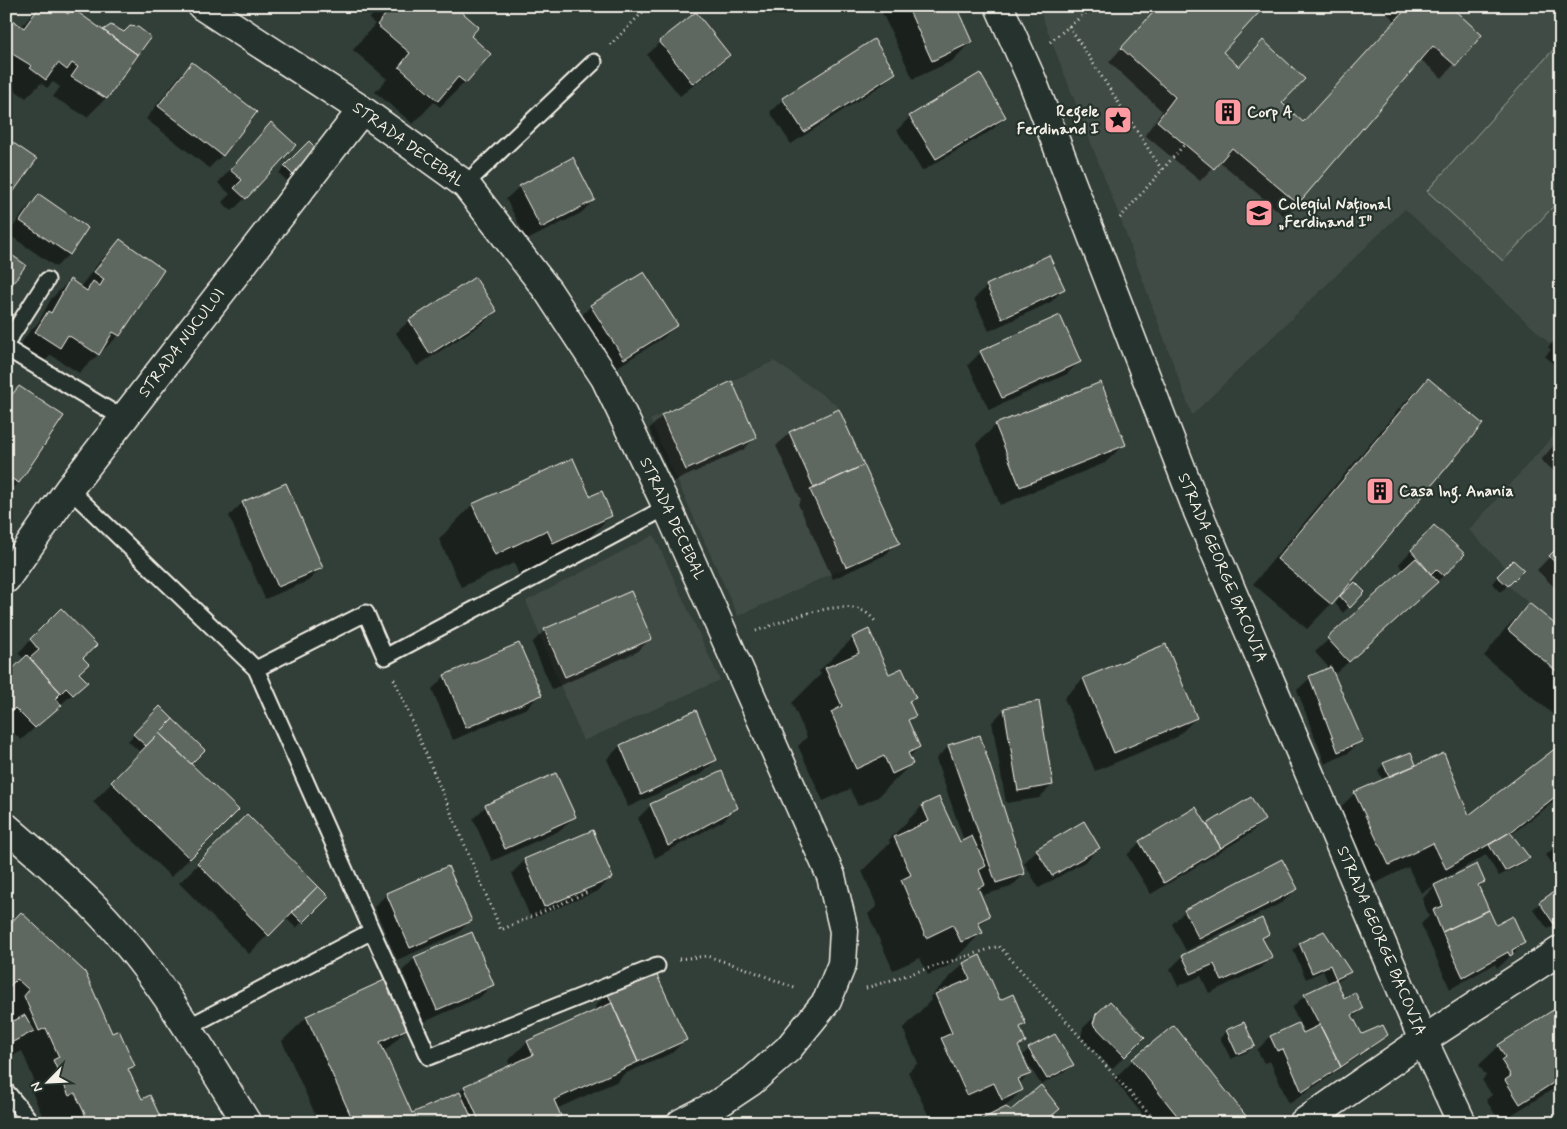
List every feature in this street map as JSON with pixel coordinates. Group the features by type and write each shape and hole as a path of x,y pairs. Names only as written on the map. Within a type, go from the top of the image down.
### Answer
{"street":[{"name":"STRADA DECEBAL","path":"202,6 362,110 466,185 548,291 605,378 667,507 831,876 844,931 842,964 827,1001 788,1049 752,1081 716,1105 681,1123"},
{"name":"STRADA GEORGE BACOVIA","path":"999,6 1032,80 1198,512 1423,1040 1462,1123"},
{"name":"STRADA NUCULUI","path":"6,579 69,489 362,110"},
{"path":"10,837 96,909 132,951 188,1027 247,1123"},
{"path":"1303,1123 1423,1040 1561,950"}],"lane":[{"path":"466,185 594,62"},
{"path":"47,280 6,346 124,419"},
{"path":"69,489 256,669 430,1057 657,966"},
{"path":"256,669 366,613 385,657 667,507"},
{"path":"188,1027 372,931"},
{"path":"6,1091 32,1123"}],"path":[{"path":"594,62 649,6"},
{"path":"1050,41 1094,6"},
{"path":"1069,26 1162,170"},
{"path":"1120,218 1184,145"},
{"path":"727,642 801,616 841,606 864,611 876,622"},
{"path":"385,657 501,930 590,891"},
{"path":"657,966 679,958 707,956 747,969 827,1001 999,946 1158,1123"}],"shaded area":[{"name":"Colegiul Național „Ferdinand I\"","path":"1038,6 1561,6 1561,354 1405,209 1192,415 1120,218"},
{"path":"1561,41 1561,198 1503,261 1427,191"},
{"path":"774,361 837,405 900,543 738,616 650,420"},
{"path":"1561,427 1561,629 1497,576 1505,567 1469,530"},
{"path":"654,535 720,680 583,741 526,601"}],"building":[{"path":"40,6 57,6 68,14 72,8 138,55 107,99 71,77 78,67 72,63 67,70 58,63 46,80 30,68 32,66 6,50 6,27 11,19 24,28"},
{"path":"392,6 455,6 479,27 471,36 491,54 466,83 458,77 438,101 399,67 410,53 377,25"},
{"path":"907,6 956,6 972,42 932,61"},
{"name":"Corp A","path":"1159,6 1265,6 1223,52 1239,67 1263,40 1305,79 1282,103 1303,122 1407,8 1406,6 1450,6 1482,35 1456,66 1433,46 1298,204 1232,148 1214,169 1157,121 1175,97 1121,48"},
{"path":"696,12 730,55 693,84 659,41"},
{"path":"111,25 124,32 130,26 138,27 151,37 138,55 103,30"},
{"path":"874,39 896,73 804,132 782,98"},
{"path":"192,62 257,112 223,156 158,106"},
{"path":"980,73 1006,117 936,159 909,116"},
{"path":"271,122 296,145 246,199 234,188 242,180 230,170"},
{"path":"6,138 37,159 6,202"},
{"path":"309,141 322,154 297,179 284,166"},
{"path":"573,157 595,200 541,228 519,186"},
{"path":"39,194 88,228 70,255 20,221"},
{"path":"120,239 164,270 120,336 113,332 99,355 68,335 60,348 35,332 48,311 51,313 70,279 87,291 93,281 100,286 104,279 94,272"},
{"path":"6,251 26,265 6,293"},
{"path":"1049,255 1065,289 1002,319 986,285"},
{"path":"644,272 678,325 624,359 590,305"},
{"path":"475,277 497,311 430,354 409,320"},
{"path":"1060,315 1081,362 1002,398 980,351"},
{"name":"Casa Ing. Anania","path":"1428,378 1483,424 1332,605 1277,559"},
{"path":"732,381 757,438 686,470 661,415"},
{"path":"1101,382 1126,445 1020,487 995,424"},
{"path":"19,386 64,416 19,483 12,479 6,488 6,402"},
{"path":"839,409 864,465 814,488 789,432"},
{"path":"573,458 590,496 602,491 612,516 553,543 547,530 495,555 472,504"},
{"path":"864,465 900,543 846,567 810,490"},
{"path":"286,483 323,568 278,587 242,502"},
{"path":"1434,525 1465,554 1444,576 1436,569 1431,574 1411,550"},
{"path":"1561,544 1561,569 1549,556"},
{"path":"1416,558 1438,582 1349,662 1327,638"},
{"path":"1513,560 1524,570 1508,586 1497,576"},
{"path":"1355,582 1365,592 1350,608 1340,596"},
{"path":"631,591 652,639 565,677 544,629"},
{"path":"1529,603 1561,629 1561,675 1508,630"},
{"path":"61,608 97,645 83,658 89,664 79,673 88,682 73,695 66,688 61,693 30,658 39,650 30,639"},
{"path":"869,629 889,674 902,668 916,698 909,701 916,716 908,720 920,747 908,753 913,764 892,774 884,756 856,769 831,712 842,706 825,668 859,653 852,637"},
{"path":"519,643 542,695 466,728 444,675"},
{"path":"1166,644 1197,718 1114,753 1083,678"},
{"path":"27,655 61,693 55,699 62,705 35,728 15,708 6,717 6,675"},
{"path":"1331,667 1363,741 1338,752 1309,676"},
{"path":"1039,701 1053,785 1018,791 1004,708"},
{"path":"160,706 173,719 146,746 133,734"},
{"path":"696,710 717,760 641,795 620,745"},
{"path":"173,719 205,750 191,764 159,733"},
{"path":"159,733 239,810 190,859 111,782"},
{"path":"980,735 1025,874 996,883 948,745"},
{"path":"1561,744 1561,792 1512,831 1446,869 1433,843 1389,865 1354,792 1444,753 1469,815"},
{"path":"1411,752 1416,765 1389,776 1383,763"},
{"path":"722,771 738,808 668,846 650,804"},
{"path":"556,773 576,817 505,849 485,805"},
{"path":"939,797 960,842 972,836 986,866 979,870 985,885 978,888 990,916 978,922 983,933 961,942 953,925 926,938 901,880 911,875 894,837 929,821 922,805"},
{"path":"1251,797 1265,820 1221,848 1207,824"},
{"path":"1196,807 1221,848 1164,883 1139,841"},
{"path":"247,814 318,886 269,936 197,863"},
{"path":"1084,821 1100,848 1052,876 1036,849"},
{"path":"593,830 613,878 544,907 524,859"},
{"path":"1510,832 1530,858 1505,871 1489,845"},
{"path":"1282,859 1298,889 1199,939 1184,910"},
{"path":"1477,864 1485,882 1478,885 1489,910 1442,932 1433,910 1443,906 1434,885"},
{"path":"448,866 472,921 410,948 386,893"},
{"path":"318,886 329,897 303,923 292,912"},
{"path":"1555,891 1561,899 1561,920 1554,924 1539,902"},
{"path":"1489,910 1496,925 1513,916 1525,943 1512,950 1513,954 1510,956 1508,952 1463,977 1442,932"},
{"path":"21,912 85,972 112,1033 119,1030 135,1066 128,1069 142,1099 150,1095 163,1123 99,1123 98,1119 89,1123 75,1093 69,1096 53,1060 59,1057 46,1028 39,1031 24,996 29,990 17,979 6,990 6,928"},
{"path":"1262,918 1269,934 1262,938 1273,958 1222,981 1214,964 1191,974 1182,955"},
{"path":"1324,931 1351,972 1336,979 1330,965 1312,973 1299,943"},
{"path":"472,932 494,985 437,1010 414,957"},
{"path":"980,955 1000,1000 1013,994 1026,1024 1020,1027 1026,1042 1018,1046 1031,1074 1018,1079 1023,1090 1002,1100 994,1083 967,1095 941,1038 952,1033 935,994 970,979 963,963"},
{"path":"655,971 687,1040 638,1062 607,992"},
{"path":"389,978 411,1027 380,1042 412,1113 460,1092 474,1123 354,1123 306,1016"},
{"path":"1336,979 1344,998 1355,992 1363,1009 1352,1015 1362,1034 1383,1025 1388,1035 1341,1067 1304,994"},
{"path":"1110,1001 1145,1037 1125,1057 1093,1024 1096,1014"},
{"path":"612,1003 638,1062 554,1100 561,1116 545,1123 480,1123 464,1086 533,1055 527,1041"},
{"path":"1561,1005 1561,1078 1520,1104 1505,1080 1511,1076 1501,1060 1505,1057 1498,1045"},
{"path":"25,1015 34,1031 7,1045 6,1025"},
{"path":"1244,1022 1255,1046 1237,1054 1226,1030"},
{"path":"1298,1023 1303,1033 1320,1025 1341,1067 1302,1092 1283,1049 1277,1051 1270,1036"},
{"path":"1174,1025 1250,1121 1247,1123 1183,1123 1132,1059"},
{"path":"1055,1034 1074,1065 1047,1079 1028,1048"},
{"path":"1041,1085 1060,1109 1043,1123 974,1123 1006,1107 1011,1110"}],"place":[{"name":"Corp A","path":"1228,112"},
{"name":"Regele Ferdinand I","path":"1118,120"},
{"name":"Colegiul Național „Ferdinand I\"","path":"1259,213"},
{"name":"Casa Ing. Anania","path":"1380,491"}]}
